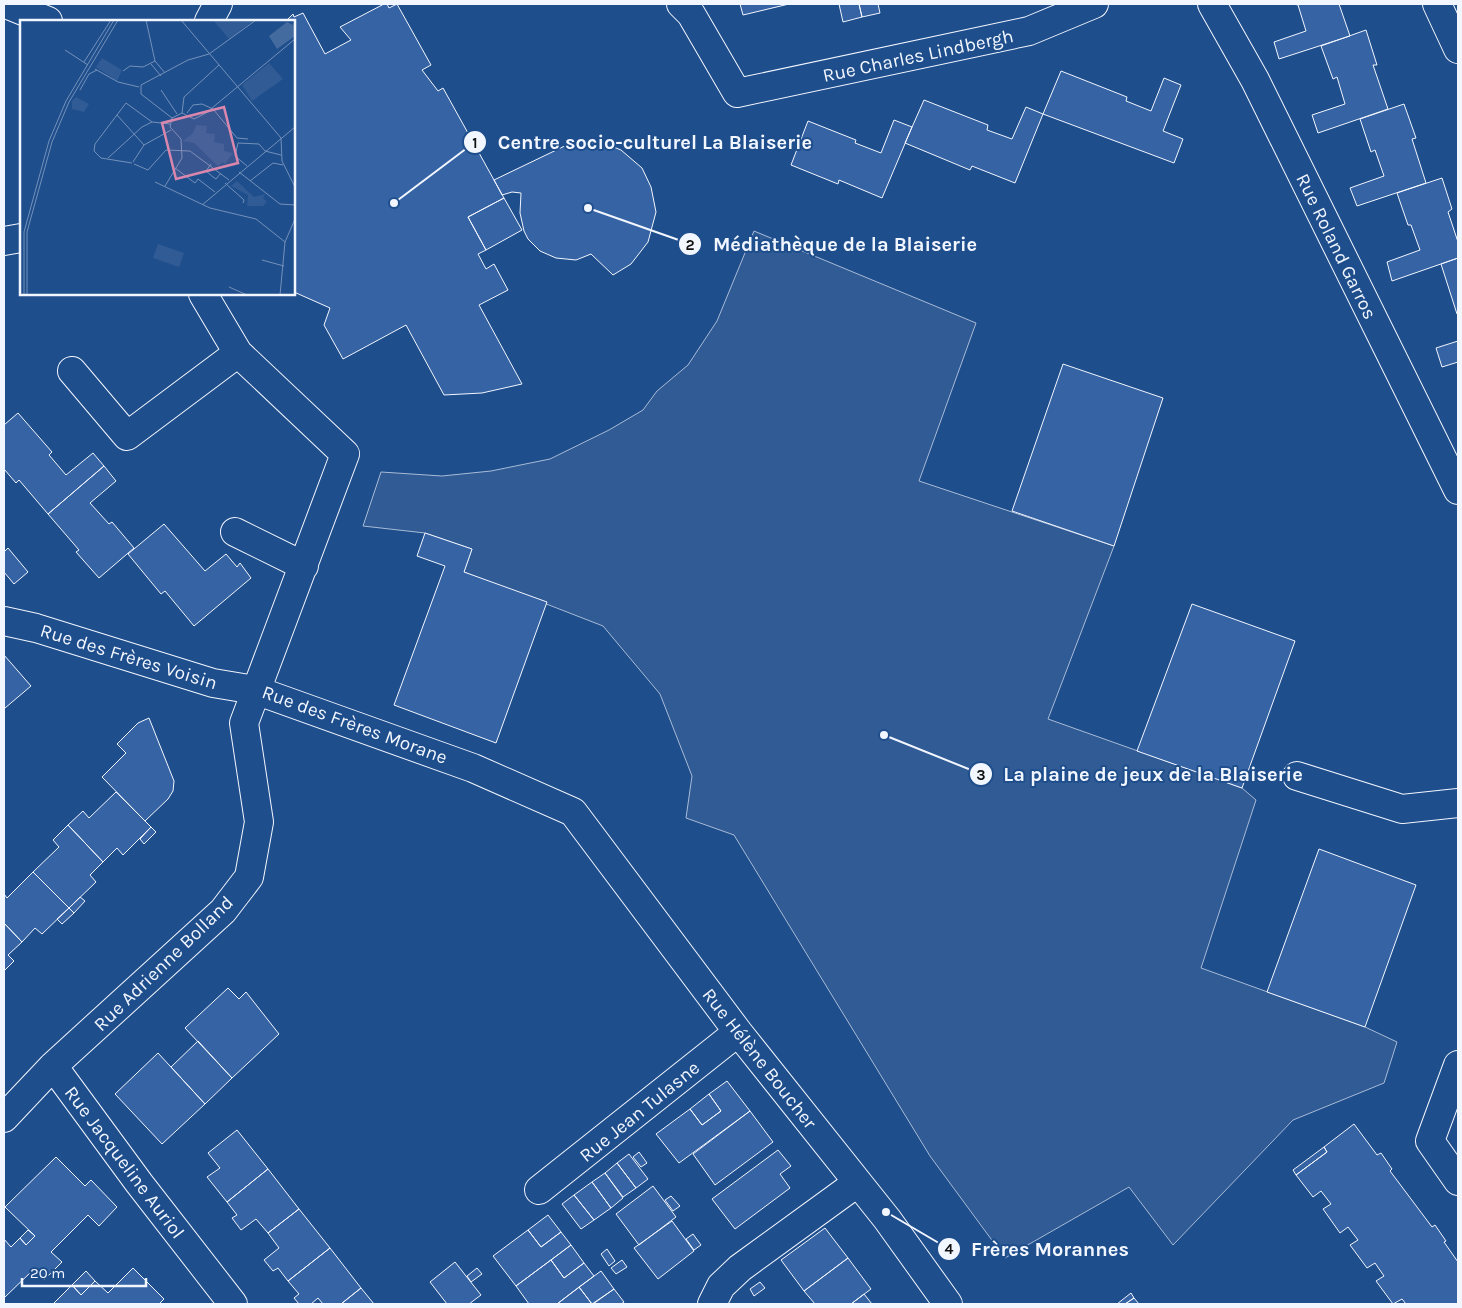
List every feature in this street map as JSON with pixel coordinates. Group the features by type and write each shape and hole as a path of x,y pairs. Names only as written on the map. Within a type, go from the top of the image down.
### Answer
{"street":[{"path":"6,4 46,20"},
{"path":"210,20 218,4"},
{"name":"Rue Charles Lindbergh","path":"681,4 691,14 737,93 1028,31 1094,4"},
{"name":"Rue Roland Garros","path":"1212,4 1255,80 1458,490"},
{"path":"1437,4 1458,48"},
{"path":"4,241 20,238"},
{"path":"72,371 127,436 238,353 203,295"},
{"name":"Rue des Frères Morane","path":"238,353 345,454 304,566 255,690 473,768 573,812"},
{"path":"235,532 304,566"},
{"name":"Rue des Frères Voisin","path":"4,621 36,628 213,684 255,690"},
{"name":"Rue Adrienne Bolland","path":"4,1118 53,1066 223,911 249,877 260,822 244,723 255,690"},
{"path":"1297,776 1402,809 1458,803"},
{"name":"Rue Hélène Boucher","path":"573,812 738,1032 887,1220 948,1304"},
{"name":"Rue Jean Tulasne","path":"539,1190 738,1032"},
{"path":"1458,1065 1430,1141 1458,1181"},
{"name":"Rue Jacqueline Auriol","path":"53,1066 139,1183 233,1304"},
{"path":"712,1304 721,1286 740,1268 857,1183"}],"shaded area":[{"path":"754,231 976,323 919,481 1114,546 1048,719 1242,788 1256,800 1201,968 1365,1027 1397,1042 1384,1083 1293,1120 1173,1245 1129,1187 1005,1258 930,1156 734,835 686,818 692,776 660,694 603,626 464,572 472,549 425,533 363,526 381,472 442,476 491,471 550,459 609,430 643,410 657,391 688,365 717,321"}],"building":[{"path":"384,4 387,4 389,8 397,4 431,65 422,70 438,91 443,88 504,198 468,217 486,250 478,254 486,269 494,264 508,290 479,305 522,384 482,393 444,395 406,325 343,359 324,325 330,308 295,292 295,20 287,20 293,14 294,17 303,13 325,54 351,40 340,27"},
{"path":"740,4 789,4 743,15"},
{"path":"839,4 859,4 862,17 843,22"},
{"path":"859,4 878,4 880,13 862,17"},
{"path":"1294,4 1339,4 1350,36 1279,59 1274,42 1306,31 1298,5"},
{"path":"1366,30 1377,65 1373,65 1388,109 1318,133 1312,115 1345,104 1337,77 1333,79 1321,46"},
{"path":"1061,71 1127,97 1126,101 1151,111 1164,78 1181,85 1163,131 1183,139 1174,163 1043,114"},
{"path":"924,100 988,125 987,130 1012,139 1026,107 1043,114 1015,183 972,166 970,170 905,143"},
{"path":"1404,104 1416,138 1412,139 1426,183 1357,206 1350,188 1384,176 1375,150 1371,152 1360,119"},
{"path":"894,120 912,127 882,198 839,180 838,184 791,165 808,121 856,140 855,143 881,153"},
{"path":"573,142 606,144 621,150 642,168 651,187 656,212 648,242 631,264 613,275 591,254 576,260 556,258 540,251 528,239 524,231 520,213 521,193 512,192 502,195 494,180"},
{"path":"1442,178 1452,209 1448,212 1458,242 1458,258 1392,281 1387,262 1420,250 1411,225 1408,225 1397,193"},
{"path":"504,198 522,230 486,250 468,217"},
{"path":"1458,258 1458,313 1457,314 1441,264"},
{"path":"1458,341 1458,362 1442,367 1436,348"},
{"path":"1063,364 1163,398 1114,546 1012,511"},
{"path":"18,413 52,452 49,455 66,475 93,453 104,466 48,514 19,480 16,483 4,469 4,425"},
{"path":"104,466 116,481 90,503 109,524 112,522 134,548 99,578 76,552 79,550 48,514"},
{"path":"164,524 205,571 226,554 237,567 240,563 251,578 194,626 165,591 161,594 128,554"},
{"path":"425,533 472,549 464,572 547,602 496,743 394,705 445,566 417,556"},
{"path":"8,548 28,572 14,584 4,572 4,552"},
{"path":"1192,604 1295,641 1242,788 1137,751"},
{"path":"4,655 31,686 5,708 4,707"},
{"path":"149,718 174,781 173,791 168,799 145,821 102,777 126,753 117,744 138,723"},
{"path":"116,792 151,827 123,855 117,848 103,862 68,825 83,811 89,818"},
{"path":"68,825 103,862 90,875 96,882 69,908 33,872 59,847 53,840"},
{"path":"151,827 156,832 144,844 140,839"},
{"path":"1319,849 1416,885 1365,1027 1267,992"},
{"path":"33,872 69,908 42,934 35,928 22,942 4,923 4,894 7,898"},
{"path":"80,897 85,901 74,913 69,908"},
{"path":"69,908 74,913 62,924 57,919"},
{"path":"4,923 22,942 8,955 14,961 4,971"},
{"path":"228,988 239,999 246,992 279,1034 232,1078 185,1028"},
{"path":"198,1041 232,1078 205,1104 171,1067"},
{"path":"158,1053 205,1104 162,1144 115,1094"},
{"path":"727,1081 750,1111 679,1163 656,1134 690,1109 702,1125 721,1111 709,1094"},
{"path":"709,1094 721,1111 702,1125 690,1109"},
{"path":"750,1111 773,1142 715,1185 693,1154"},
{"path":"1354,1124 1377,1155 1381,1153 1392,1169 1390,1171 1432,1227 1435,1225 1446,1241 1444,1242 1458,1262 1458,1304 1406,1304 1402,1299 1393,1304 1376,1281 1384,1276 1375,1263 1367,1268 1350,1245 1358,1240 1348,1227 1340,1233 1323,1209 1331,1204 1321,1191 1313,1197 1296,1175 1327,1152 1324,1147"},
{"path":"237,1130 268,1169 227,1202 207,1177 220,1168 208,1153"},
{"path":"1324,1147 1327,1152 1296,1175 1293,1170"},
{"path":"778,1150 791,1166 780,1174 790,1188 735,1229 712,1199"},
{"path":"639,1152 647,1163 641,1167 633,1157"},
{"path":"629,1154 648,1179 636,1188 617,1163"},
{"path":"56,1157 85,1186 91,1180 117,1207 99,1226 88,1215 51,1252 62,1262 44,1280 33,1270 4,1298 4,1239 11,1247 20,1238 26,1245 35,1236 5,1207"},
{"path":"617,1163 636,1188 623,1197 605,1173"},
{"path":"268,1169 299,1209 268,1233 256,1219 241,1230 232,1218 237,1215 227,1202"},
{"path":"605,1173 623,1198 611,1208 592,1182"},
{"path":"592,1182 611,1208 594,1220 574,1195"},
{"path":"653,1186 676,1217 639,1245 616,1214"},
{"path":"574,1195 594,1220 581,1229 562,1204"},
{"path":"671,1196 680,1206 673,1211 665,1200"},
{"path":"299,1209 330,1248 288,1281 278,1268 273,1271 264,1260 279,1248 268,1233"},
{"path":"548,1215 561,1232 541,1247 528,1230"},
{"path":"672,1221 694,1251 658,1279 634,1248"},
{"path":"825,1228 848,1258 804,1291 781,1260"},
{"path":"28,1230 35,1236 26,1245 20,1238"},
{"path":"528,1230 541,1247 561,1232 571,1245 516,1286 493,1256"},
{"path":"693,1234 701,1245 694,1250 686,1239"},
{"path":"571,1245 584,1263 564,1278 551,1260"},
{"path":"330,1248 361,1288 341,1304 323,1304 318,1298 311,1304 299,1304 294,1298 299,1294 288,1281"},
{"path":"607,1249 615,1261 609,1266 601,1254"},
{"path":"848,1258 871,1289 851,1304 815,1304 804,1291"},
{"path":"551,1260 564,1278 584,1263 594,1276 557,1304 529,1304 516,1286"},
{"path":"622,1260 627,1267 616,1274 611,1268"},
{"path":"455,1262 481,1295 469,1304 447,1304 430,1282"},
{"path":"133,1268 164,1299 159,1304 53,1304 72,1285 81,1295 95,1281 108,1293"},
{"path":"477,1268 482,1274 471,1282 467,1276"},
{"path":"86,1271 95,1281 81,1295 72,1285"},
{"path":"601,1271 614,1289 592,1304 579,1287"},
{"path":"760,1282 765,1288 754,1296 750,1289"},
{"path":"579,1287 592,1304 557,1304"},
{"path":"361,1288 374,1304 341,1304"},
{"path":"614,1289 624,1302 621,1304 593,1304"},
{"path":"1131,1293 1134,1298 1125,1304 1117,1304"},
{"path":"864,1294 872,1304 851,1304"},
{"path":"1134,1298 1139,1304 1125,1304"}],"place":[{"name":"Centre socio-culturel La Blaiserie","path":"394,203"},
{"name":"Médiathèque de la Blaiserie","path":"588,208"},
{"name":"La plaine de jeux de la Blaiserie","path":"884,735"},
{"name":"Frères Morannes","path":"886,1212"}]}
